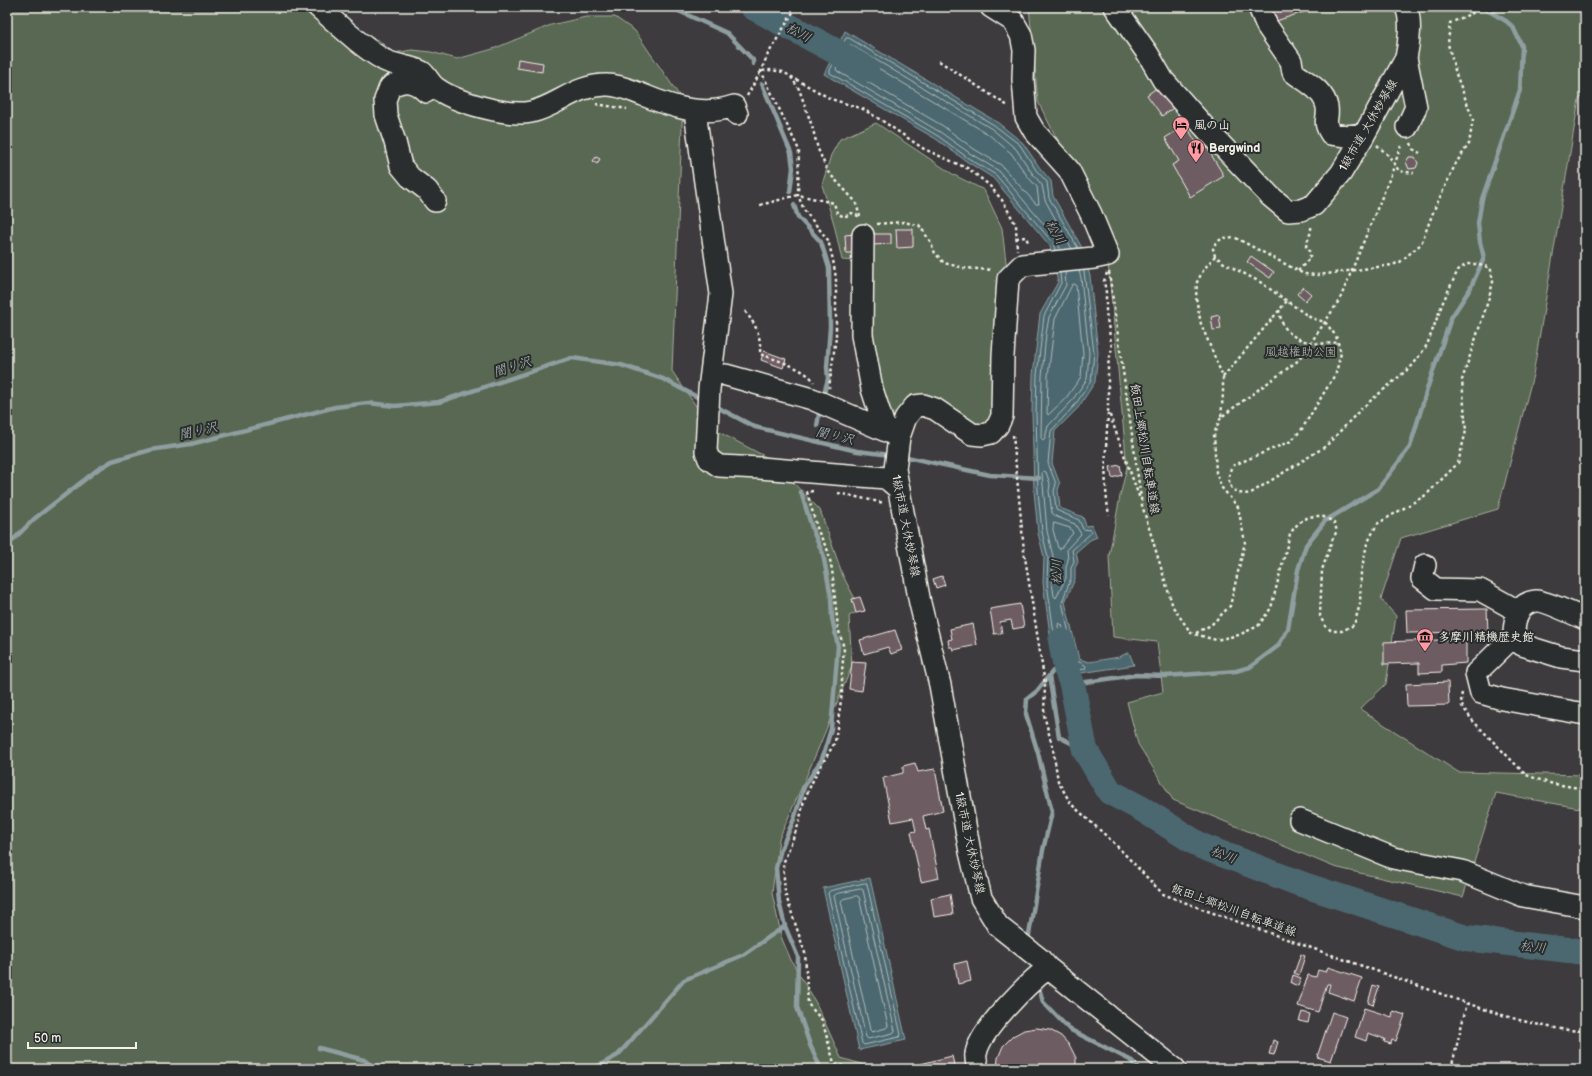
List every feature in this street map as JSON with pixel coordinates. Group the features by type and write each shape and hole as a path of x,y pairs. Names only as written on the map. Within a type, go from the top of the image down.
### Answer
{"street":[{"path":"318,7 371,51 386,60 422,73 434,87 452,97 480,107 504,112 531,112 571,93 608,85 626,89 678,108 698,111 726,109 734,106 737,114"},
{"path":"991,7 1013,21 1021,35 1024,50 1023,79 1026,117 1034,130 1069,170 1081,192 1108,255 1102,264 1020,258"},
{"path":"1115,7 1148,54 1163,80 1209,132 1270,196 1288,211 1301,210"},
{"path":"1259,7 1267,26 1291,61 1293,72 1322,94 1327,108 1326,126 1331,134 1363,136"},
{"name":"1級市道 大休妙琴線","path":"1301,210 1314,204 1341,173 1406,58 1409,45 1408,12 1406,7"},
{"path":"1406,58 1416,107 1407,127"},
{"path":"435,201 427,190 410,177 401,166 386,115 385,100 390,87 400,81 410,82 421,86 436,101 445,100 452,97"},
{"path":"698,111 696,119 721,294 709,389 706,451 709,459 719,466 897,479"},
{"path":"862,225 862,335 872,389 894,438"},
{"name":"1級市道 大休妙琴線","path":"1020,258 1008,279 1003,356 1002,416 998,425 991,433 982,435 972,434 935,410 923,405 915,406 906,417 894,438 897,479 920,603 940,685 970,852 981,898 998,926 1043,967 1167,1067"},
{"path":"726,375 812,399 894,438"},
{"path":"1425,566 1422,578 1436,589 1480,590 1518,611"},
{"path":"1585,619 1537,601 1526,604 1518,611 1514,622 1514,636 1522,644 1561,657 1585,660"},
{"path":"1514,636 1476,673 1481,693 1502,699 1585,714"},
{"path":"1300,820 1393,858 1462,871 1523,896 1585,907"},
{"path":"978,1069 975,1054 981,1039 1007,1006 1025,989 1043,967"}],"path":[{"path":"737,114 761,71 767,56 796,7"},
{"path":"1325,322 1311,318 1260,282 1224,263 1215,256 1213,249 1216,242 1224,238 1234,237 1304,274 1319,275 1392,265 1400,262 1421,244 1434,210 1456,163 1470,144 1473,119 1456,74 1448,44 1450,22 1486,7"},
{"path":"939,61 1026,117"},
{"path":"761,71 772,70 783,72 831,99 863,109 924,149 969,169 989,185 1002,200 1016,225 1016,238 1020,258"},
{"path":"761,71 799,150 798,195 804,210 828,240 836,278 836,337 826,405"},
{"path":"790,76 799,89 812,126 818,149 828,172 855,201 862,225"},
{"path":"594,104 633,109"},
{"path":"1221,417 1298,360 1340,299 1395,165 1407,127"},
{"path":"1363,136 1380,146 1399,171 1414,173"},
{"path":"760,205 798,195 834,202 837,213 844,217 852,213 862,225"},
{"path":"1298,271 1310,258 1310,252 1306,247 1307,241 1312,234 1312,225 1301,210"},
{"path":"862,225 902,222 919,225 930,241 935,253 944,263 964,268 994,270"},
{"path":"1016,238 1026,237 1028,242"},
{"path":"1196,634 1211,625 1230,606 1245,542 1238,507 1222,488 1216,473 1214,434 1221,417 1223,377 1200,324 1196,298 1197,282 1204,269 1215,256"},
{"path":"1102,264 1106,292 1106,313 1112,348 1108,365 1108,410 1105,474 1105,493 1109,515"},
{"name":"飯田上郷松川自転車道線","path":"1102,264 1142,505 1173,607 1191,633 1216,640 1239,635 1258,626 1271,608 1290,534 1295,526 1305,519 1319,516 1334,522 1337,531 1333,538 1322,570 1320,616 1325,626 1332,631 1342,631 1354,625 1360,604 1361,572 1367,544 1377,524 1426,495 1458,462 1466,431 1462,380 1493,282 1492,270 1488,267 1475,264 1467,264 1458,270 1443,302 1427,345 1413,365 1362,408 1326,446 1251,493 1243,495 1236,493 1230,485 1228,478 1228,474 1232,466 1291,441 1302,429 1336,373 1341,353 1336,336 1325,322"},
{"path":"1223,377 1287,301"},
{"path":"1279,310 1284,326 1298,340 1328,345 1338,342"},
{"path":"745,311 759,332 761,342 760,354 795,368 801,372"},
{"path":"1108,410 1142,505"},
{"name":"飯田上郷松川自転車道線","path":"1015,472 1024,551 1045,684 1044,715 1053,749 1058,781 1072,804 1113,842 1163,894 1467,1003 1515,1018 1568,1030 1585,1031"},
{"path":"818,489 806,492 818,531 828,551 832,569 838,628 844,648 842,693 835,742 814,778 804,800 799,823 783,864 785,893 805,953 808,1004 822,1020 834,1063 851,1069"},
{"path":"832,492 887,504 903,510"},
{"path":"1476,673 1464,686 1461,698 1462,706 1473,721 1526,774 1549,783 1585,789"},
{"path":"1451,1069 1467,1003"}],"green space":[{"path":"7,7 328,7 358,33 378,40 394,53 412,50 431,52 457,59 493,49 551,25 586,17 615,17 635,31 683,101 672,371 711,428 770,459 820,510 843,576 861,610 849,616 852,666 779,839 772,893 782,939 791,960 816,1003 841,1058 878,1069 7,1069"},
{"name":"風越権助公園","path":"1029,7 1585,7 1585,95 1579,99 1533,375 1498,509 1401,538 1381,599 1396,616 1386,684 1360,709 1458,772 1585,775 1585,809 1496,793 1463,897 1334,867 1173,800 1138,744 1127,702 1163,692 1157,642 1113,637 1109,556 1127,467 1104,219 1055,135 1038,102"},
{"path":"876,123 954,175 984,190 1002,228 1008,279 991,433 923,405 899,437 876,386 869,335 870,262 842,260 834,224 822,185 831,155 840,139"}],"water":[{"path":"845,31 997,122 1023,143 1051,181 1053,196 1081,246 1090,276 1098,353 1095,382 1078,408 1055,431 1052,463 1060,484 1058,490 1060,508 1083,517 1086,526 1092,525 1097,537 1090,540 1076,552 1078,562 1075,568 1075,579 1065,602 1079,659 1089,662 1119,657 1129,652 1134,665 1061,676 1052,649 1043,583 1044,557 1038,533 1034,491 1032,412 1033,375 1040,314 1058,282 1050,246 993,178 966,161 936,139 824,74"},
{"path":"870,878 906,1040 859,1050 823,888"}],"building":[{"path":"1268,7 1319,7 1273,22"},
{"path":"518,59 543,63 542,72 517,68"},
{"path":"1158,87 1173,108 1162,116 1147,95"},
{"name":"Bergwind","path":"1186,125 1200,149 1206,146 1224,176 1190,197 1172,165 1179,161 1165,138"},
{"path":"596,157 600,159 597,164 593,161"},
{"path":"1409,157 1415,157 1418,163 1416,168 1409,169 1406,162"},
{"path":"896,229 913,229 913,247 897,248"},
{"path":"856,234 856,253 846,253 845,235"},
{"path":"873,234 891,234 891,244 873,245"},
{"path":"1251,256 1274,272 1270,278 1247,262"},
{"path":"1303,287 1311,294 1305,301 1297,294"},
{"path":"1219,315 1221,329 1213,330 1211,317"},
{"path":"764,351 786,359 783,368 761,360"},
{"path":"1120,465 1122,475 1112,478 1110,467"},
{"path":"942,576 945,585 936,588 933,579"},
{"path":"860,597 865,611 856,613 852,599"},
{"path":"1020,604 1024,627 1013,629 1011,620 1000,622 1002,633 994,634 990,609"},
{"path":"1487,609 1488,632 1407,633 1406,610"},
{"path":"973,624 977,645 953,650 952,647 949,647 948,640 952,639 950,629"},
{"path":"895,630 902,650 891,654 888,647 864,654 860,640"},
{"name":"多摩川精機歴史館","path":"1466,639 1466,663 1442,665 1442,672 1419,673 1419,663 1384,664 1384,642"},
{"path":"852,662 866,663 862,691 849,689"},
{"path":"1448,682 1449,705 1407,706 1406,684"},
{"path":"915,763 918,772 935,769 943,811 923,816 926,830 929,829 939,878 921,882 911,832 916,831 913,818 892,822 883,778 903,773 903,766"},
{"path":"950,894 953,914 934,917 931,898"},
{"path":"1301,954 1305,956 1299,975 1294,973"},
{"path":"967,961 971,981 958,984 955,964"},
{"path":"1328,967 1362,978 1354,1001 1328,992 1330,984 1327,984 1318,1012 1298,1006 1308,975 1316,977 1318,970 1326,972"},
{"path":"1293,975 1301,978 1298,986 1291,983"},
{"path":"1373,985 1379,987 1373,1005 1368,1003"},
{"path":"1364,1008 1392,1017 1393,1011 1405,1015 1396,1041 1392,1040 1391,1044 1384,1042 1385,1039 1368,1033 1366,1041 1355,1037"},
{"path":"1302,1012 1310,1014 1308,1023 1299,1021"},
{"path":"1332,1012 1346,1017 1331,1061 1317,1057"},
{"path":"1037,1028 1050,1030 1061,1036 1070,1046 1076,1058 1076,1069 997,1069 998,1058 1003,1046 1013,1036 1024,1030"},
{"path":"1273,1040 1278,1042 1274,1055 1269,1054"},
{"path":"952,1056 955,1069 901,1069"}],"waterway":[{"path":"670,7 727,33 753,60 753,64"},
{"name":"松川","path":"753,7 866,69"},
{"path":"1072,684 1136,675 1165,676 1224,672 1236,671 1250,667 1278,646 1288,629 1298,570 1306,545 1325,521 1378,489 1410,447 1428,386 1451,318 1470,289 1484,258 1480,242 1478,223 1482,199 1520,90 1522,46 1513,27 1506,21 1482,7"},
{"path":"762,84 791,153 793,168 790,192"},
{"path":"794,205 798,217 821,242 829,268 830,327 827,367 828,379 823,397"},
{"name":"闇り沢","path":"7,546 34,519 97,470 112,461 150,450 191,444 335,407 368,403 395,406 439,402 572,358 621,365 663,379 703,400"},
{"name":"闇り沢","path":"715,406 755,427 857,451 891,455"},
{"path":"817,426 820,408"},
{"name":"闇り沢","path":"902,456 990,475 1039,478"},
{"path":"801,492 813,531 823,554 831,597 832,618 838,646 831,729 822,759 804,787 794,819 781,849 776,868 779,902 785,926 798,957 797,1007 810,1045 821,1069"},
{"name":"松川","path":"1061,641 1066,668 1072,684 1085,750 1110,792 1142,809 1201,846 1301,884 1466,938 1585,952"},
{"path":"1028,941 1043,850 1052,812 1038,753 1026,714 1027,699 1037,691 1053,671 1064,668"},
{"path":"1049,676 1059,737 1085,750"},
{"path":"593,1069 618,1055 684,980 743,955 785,926"},
{"path":"1038,984 1043,1002 1069,1029 1132,1061 1140,1069"},
{"path":"319,1048 364,1060 377,1069"}],"place":[{"name":"風の山","path":"1181,140"},
{"name":"Bergwind","path":"1196,163"},
{"name":"多摩川精機歴史館","path":"1425,652"}]}
